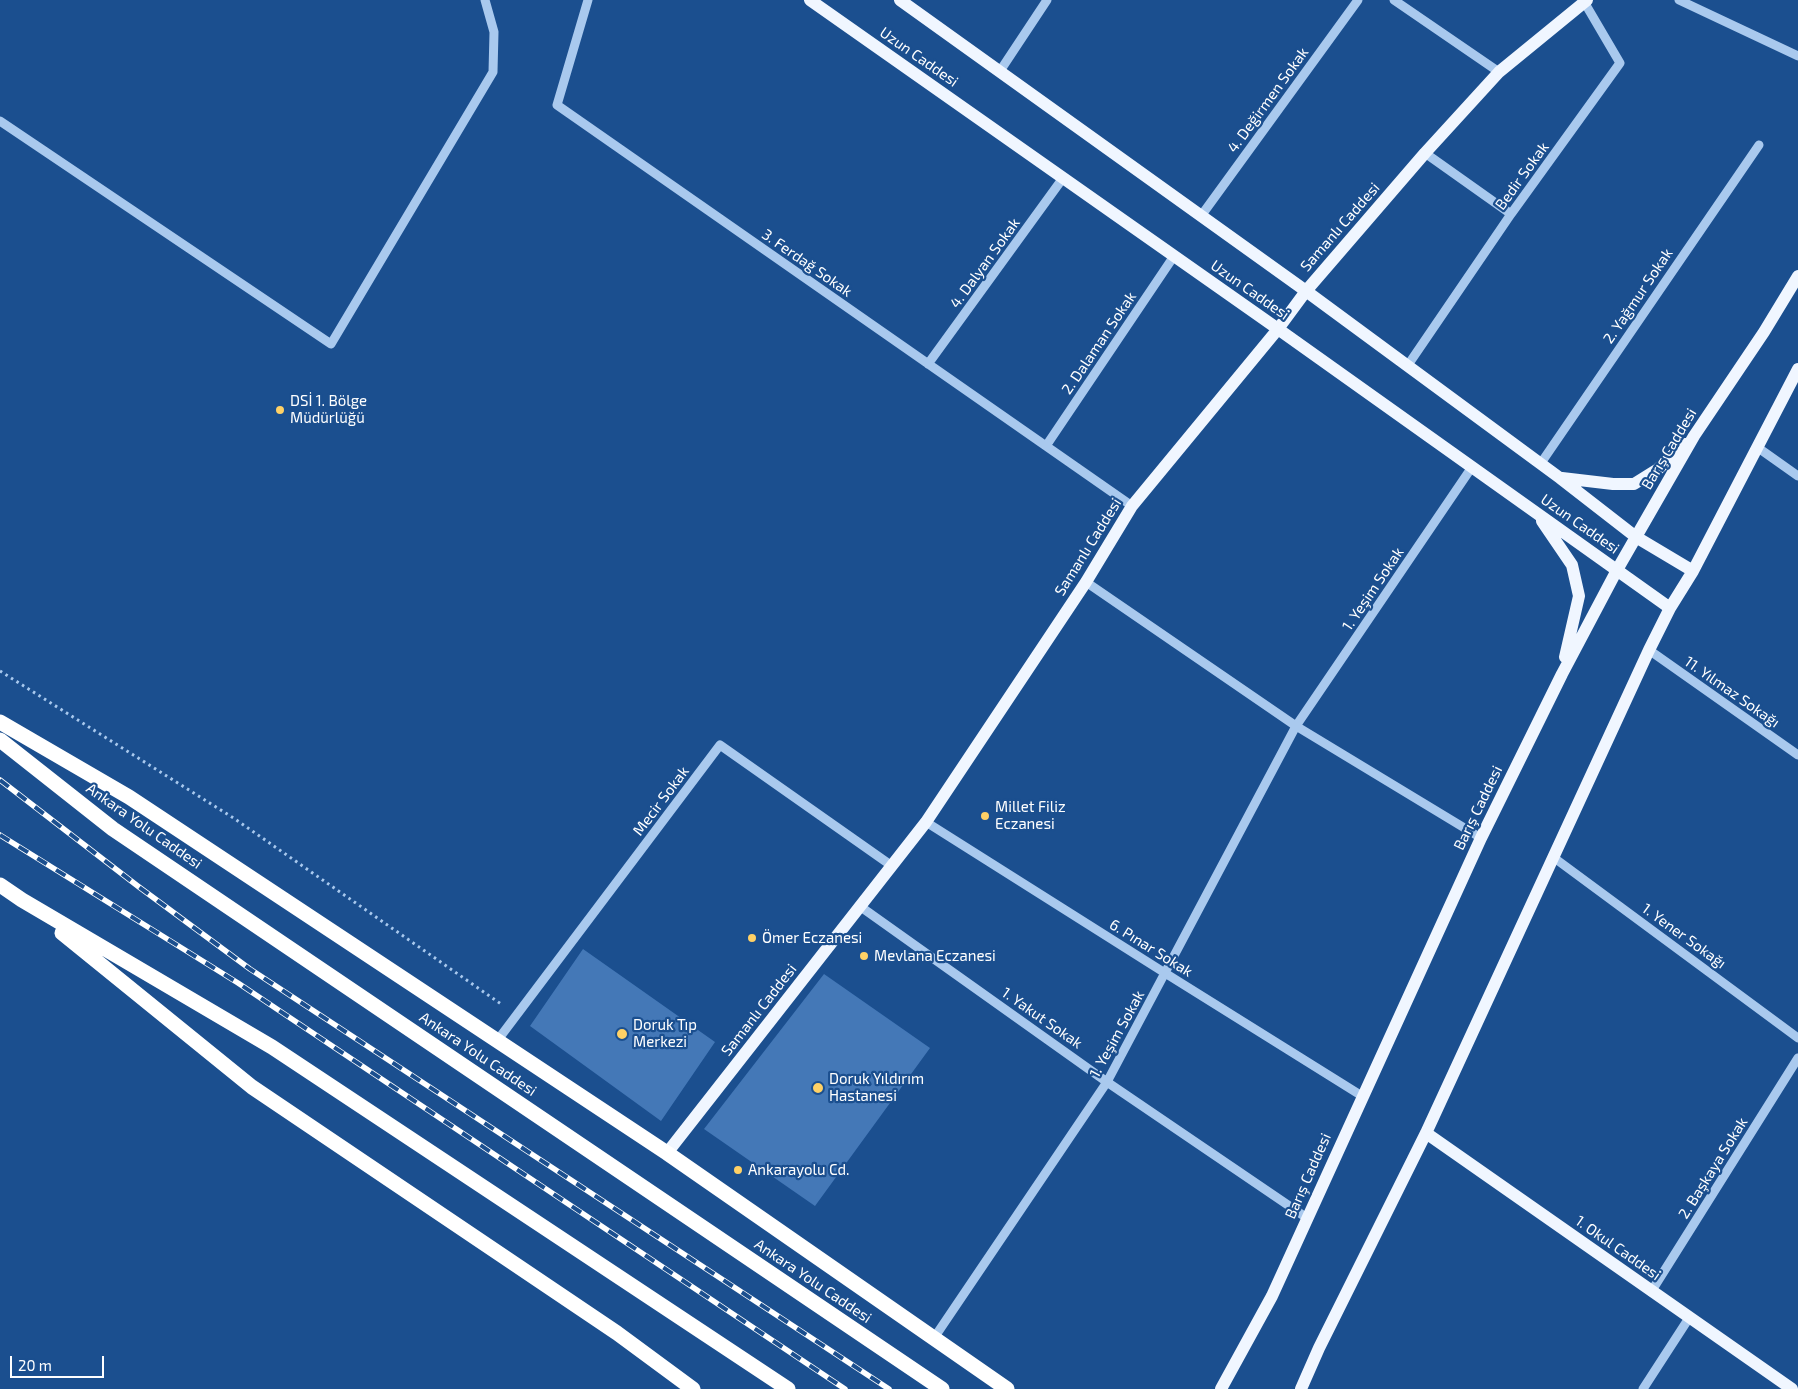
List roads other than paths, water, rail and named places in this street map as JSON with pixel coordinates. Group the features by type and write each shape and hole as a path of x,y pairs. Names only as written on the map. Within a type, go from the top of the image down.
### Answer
{"highway":[{"path":"0,722 129,797 667,1153 1007,1389"},
{"name":"Ankara Yolu Caddesi","path":"0,740 113,829 942,1389"},
{"path":"0,885 22,900 272,1047 788,1389"},
{"path":"22,900 252,1087 617,1333 704,1389"},
{"path":"617,1333 693,1389"}],"main road":[{"name":"Uzun Caddesi","path":"810,0 1278,329 1670,608"},
{"name":"Uzun Caddesi","path":"900,0 1408,365 1541,463 1636,537 1693,572"},
{"name":"Samanlı Caddesi","path":"667,1153 926,822 1086,582 1132,506 1278,329 1306,291 1425,152 1499,72 1585,1"},
{"name":"Barış Caddesi","path":"1222,1389 1272,1296 1481,838 1562,674 1617,570 1694,436 1764,332 1798,276"},
{"path":"1301,1389 1319,1348 1426,1133 1670,608 1693,572 1798,369"},
{"path":"1560,478 1612,484 1634,484 1658,469 1694,436"},
{"path":"1536,513 1572,565 1579,596 1562,674"},
{"name":"1. Okul Caddesi","path":"1426,1133 1792,1389"}],"street":[{"path":"0,121 331,344 493,72 494,32 485,0"},
{"name":"3. Ferdağ Sokak","path":"588,0 557,104 1132,506"},
{"path":"1000,71 1047,0"},
{"name":"4. Değirmen Sokak","path":"1201,216 1358,0"},
{"path":"1394,0 1499,72"},
{"path":"1679,0 1798,56"},
{"name":"Bedir Sokak","path":"1408,365 1511,214 1620,64 1585,1"},
{"name":"2. Yağmur Sokak","path":"1541,463 1759,145"},
{"path":"1425,152 1511,214"},
{"name":"4. Dalyan Sokak","path":"928,364 1063,178"},
{"name":"2. Dalaman Sokak","path":"1046,446 1174,256"},
{"path":"1757,447 1798,476"},
{"name":"1. Yeşim Sokak","path":"934,1338 1107,1082 1296,726 1472,467"},
{"path":"1086,582 1296,726 1481,838"},
{"name":"11. Yılmaz Sokağı","path":"1650,650 1798,755"},
{"name":"Mecir Sokak","path":"497,1042 720,745 892,866"},
{"name":"6. Pınar Sokak","path":"926,822 1362,1096"},
{"name":"1. Yener Sokağı","path":"1553,857 1798,1038"},
{"name":"1. Yakut Sokak","path":"861,907 1107,1082 1307,1218"},
{"name":"2. Başkaya Sokak","path":"1651,1292 1798,1058"},
{"path":"1643,1389 1689,1318"}],"railway":[{"path":"0,780 139,887 250,969 889,1389"},
{"path":"0,835 238,983 845,1389"}],"place":[{"name":"DSİ 1. Bölge Müdürlüğü","path":"280,410"},
{"name":"Millet Filiz Eczanesi","path":"985,816"},
{"name":"Ömer Eczanesi","path":"752,938"},
{"name":"Mevlana Eczanesi","path":"864,956"},
{"name":"Doruk Tıp Merkezi","path":"622,1034"},
{"name":"Doruk Yıldırım Hastanesi","path":"818,1088"},
{"name":"Ankarayolu Cd.","path":"738,1170"}]}
